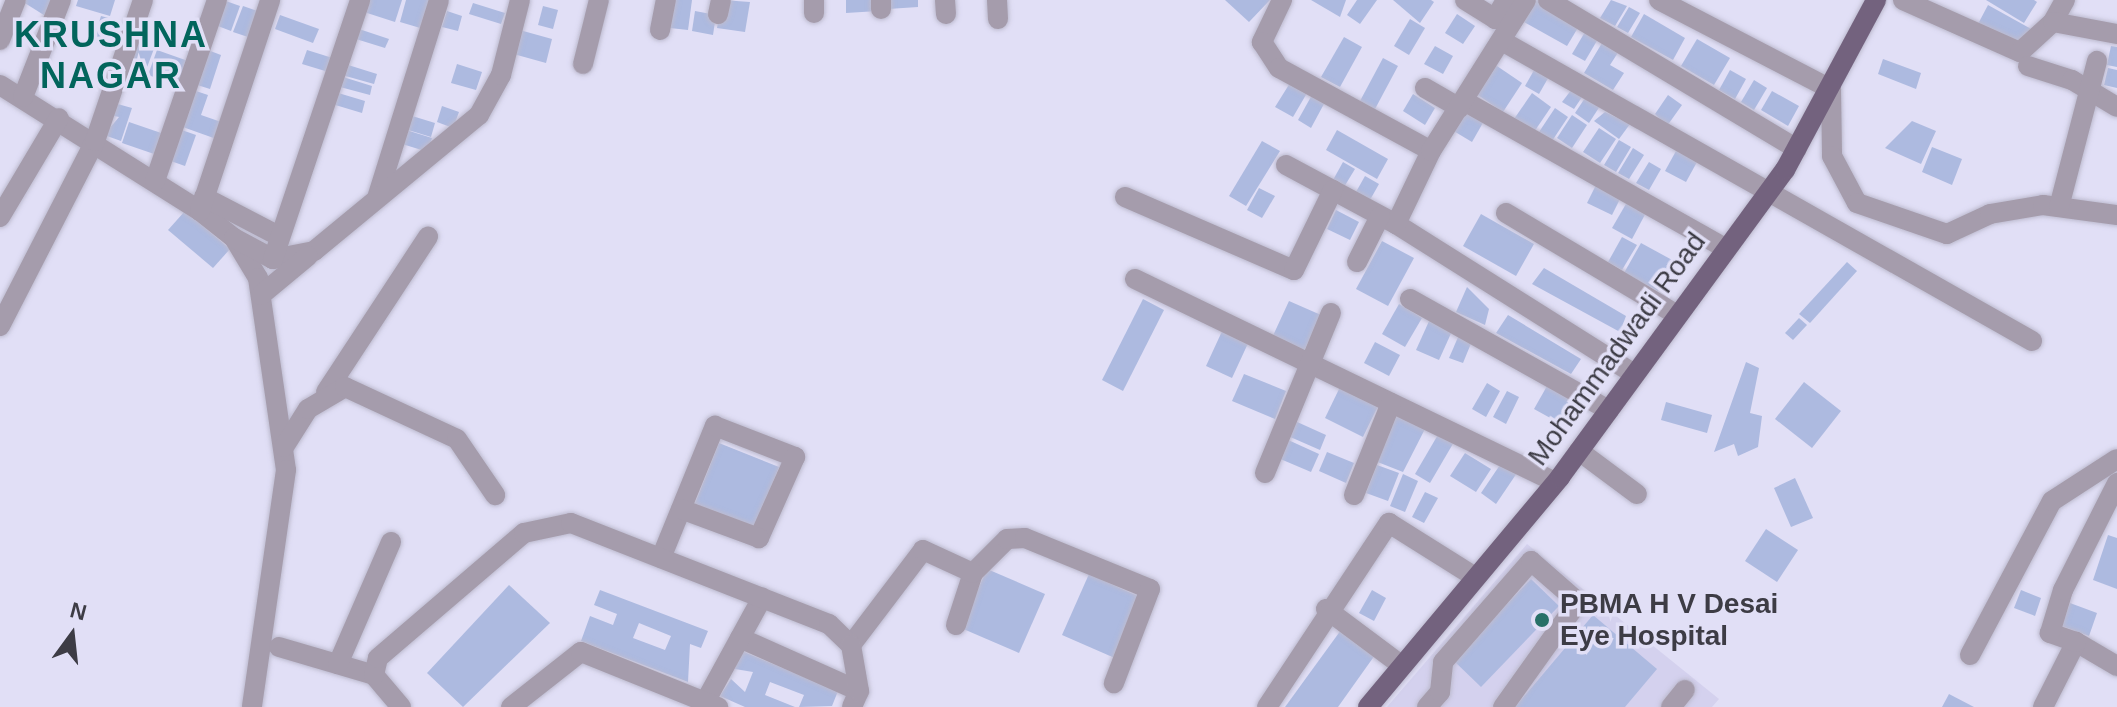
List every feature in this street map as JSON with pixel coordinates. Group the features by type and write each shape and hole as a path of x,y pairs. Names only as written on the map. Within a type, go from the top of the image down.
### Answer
{"main road":[{"name":"Mohammadwadi Road","path":"1377,704 1401,665 1579,451 1766,195 1831,89 1876,0"}],"street":[{"path":"0,40 16,0"},
{"path":"61,0 7,92 59,118 155,181 271,232"},
{"path":"0,326 95,141 143,0"},
{"path":"155,181 217,0"},
{"path":"202,204 270,0"},
{"path":"273,259 360,0"},
{"path":"377,198 439,0"},
{"path":"261,295 479,115 501,75 520,0"},
{"path":"583,64 599,0"},
{"path":"660,30 666,0"},
{"path":"1282,0 1262,42 1279,68 1431,151"},
{"path":"1465,0 1495,19 1506,0"},
{"path":"1357,262 1388,220 1526,0"},
{"path":"1548,0 1797,149"},
{"path":"1659,0 1831,89 1832,156 1857,203 1947,234 1990,214 2059,207 2117,215"},
{"path":"1903,0 2020,52 2053,22 2065,0"},
{"path":"2053,22 2117,34"},
{"path":"1502,41 1766,195 2032,341"},
{"path":"2059,207 2097,61"},
{"path":"2028,66 2117,107"},
{"path":"1425,88 1462,104 1725,248"},
{"path":"0,217 59,118"},
{"path":"1286,165 1388,220 1634,374"},
{"path":"1125,197 1294,270 1333,190"},
{"path":"202,204 234,238 261,295 284,447 252,707"},
{"path":"1506,213 1677,315"},
{"path":"284,447 326,392 428,237"},
{"path":"234,238 273,259 314,251"},
{"path":"1135,279 1555,482"},
{"path":"1410,299 1609,410"},
{"path":"1265,473 1331,313"},
{"path":"326,392 363,393 399,418 457,439 495,495"},
{"path":"1354,495 1391,403"},
{"path":"661,558 681,509 715,426 795,457 759,538 681,509"},
{"path":"1579,451 1637,494"},
{"path":"1970,655 2052,501 2117,459"},
{"path":"2117,483 2050,633 2076,642 2117,666"},
{"path":"374,675 378,658 524,533 571,523 829,624 851,645 856,699"},
{"path":"1268,707 1326,609 1389,523 1475,577"},
{"path":"956,625 969,571 1007,539 1025,538 1150,589 1114,683"},
{"path":"1503,707 1578,602 1505,541"},
{"path":"338,664 391,542"},
{"path":"851,645 923,550 969,571"},
{"path":"1427,707 1440,692 1443,662 1531,561"},
{"path":"511,707 574,652 669,699 712,704 740,638 762,598"},
{"path":"1326,609 1401,665"},
{"path":"740,638 856,699"},
{"path":"2043,707 2076,642"},
{"path":"279,647 374,675 401,707"},
{"path":"1671,707 1685,690"}],"shaded area":[{"name":"PBMA H V Desai Eye Hospital","path":"1527,544 1719,699 1712,707 1387,707"}],"building":[{"path":"20,0 54,0 47,17"},
{"path":"78,0 115,0 110,16 76,6"},
{"path":"223,0 240,6 231,31 210,23"},
{"path":"368,0 402,0 395,22 364,12"},
{"path":"406,0 436,0 427,30 400,22"},
{"path":"673,0 692,0 688,30 670,28"},
{"path":"722,0 750,2 745,32 717,28"},
{"path":"846,0 878,0 878,11 846,13"},
{"path":"888,0 918,0 918,7 888,9"},
{"path":"1225,0 1270,0 1249,22"},
{"path":"1311,0 1346,0 1340,17"},
{"path":"1357,0 1377,0 1360,24 1347,15"},
{"path":"1393,0 1431,0 1434,2 1420,23"},
{"path":"1537,0 1582,21 1567,46 1524,22"},
{"path":"1611,0 1627,6 1615,26 1600,18"},
{"path":"1986,0 2034,0 2037,2 2024,23"},
{"path":"473,3 505,13 501,24 469,14"},
{"path":"1988,5 2033,30 2022,49 1978,24"},
{"path":"243,6 263,13 254,39 233,32"},
{"path":"543,6 558,10 553,29 538,25"},
{"path":"1629,7 1640,13 1628,33 1617,27"},
{"path":"447,11 462,16 458,31 442,27"},
{"path":"695,11 716,15 713,35 692,31"},
{"path":"1457,14 1475,26 1463,44 1445,33"},
{"path":"1644,14 1685,38 1673,60 1631,37"},
{"path":"280,15 319,29 313,43 275,29"},
{"path":"101,16 112,19 104,45 93,42"},
{"path":"1410,19 1425,28 1409,55 1394,46"},
{"path":"145,24 161,30 146,70 130,65"},
{"path":"359,29 389,39 385,48 356,39"},
{"path":"516,29 552,39 546,63 510,53"},
{"path":"1585,32 1598,39 1585,61 1572,54"},
{"path":"1344,37 1362,47 1340,87 1321,77"},
{"path":"1605,38 1621,48 1610,65 1624,73 1613,90 1584,73"},
{"path":"1697,39 1730,58 1714,85 1681,66"},
{"path":"1435,46 1453,56 1443,74 1424,64"},
{"path":"2111,46 2117,47 2117,67 2107,65"},
{"path":"205,49 221,55 210,89 194,84"},
{"path":"157,50 188,61 180,86 148,75"},
{"path":"307,50 339,60 335,74 302,64"},
{"path":"1383,58 1398,66 1375,109 1360,101"},
{"path":"1883,59 1921,73 1916,89 1878,74"},
{"path":"345,64 377,74 374,84 342,75"},
{"path":"457,64 482,72 476,90 451,83"},
{"path":"1494,64 1522,83 1503,112 1475,93"},
{"path":"1537,65 1551,73 1539,94 1525,86"},
{"path":"2108,68 2117,70 2117,88 2104,85"},
{"path":"1730,70 1746,79 1735,99 1719,90"},
{"path":"343,77 372,86 370,95 340,87"},
{"path":"1754,80 1767,88 1754,110 1741,102"},
{"path":"1290,83 1307,93 1293,117 1275,107"},
{"path":"1572,89 1582,97 1574,109 1562,102"},
{"path":"193,90 208,95 201,115 227,124 222,141 180,126"},
{"path":"1772,91 1799,106 1788,126 1761,110"},
{"path":"335,92 365,101 362,113 332,104"},
{"path":"1532,93 1551,107 1534,132 1514,119"},
{"path":"1413,94 1435,108 1425,125 1403,111"},
{"path":"1312,95 1325,102 1311,128 1298,120"},
{"path":"1668,95 1682,105 1667,126 1655,114"},
{"path":"1585,98 1600,106 1589,123 1575,113"},
{"path":"114,103 132,108 121,141 104,135 119,117 110,115"},
{"path":"442,106 459,112 453,128 437,122"},
{"path":"1555,108 1568,117 1552,141 1539,132"},
{"path":"1464,110 1484,121 1472,142 1452,130"},
{"path":"1605,112 1630,124 1619,139 1594,121"},
{"path":"409,115 435,123 431,137 405,129"},
{"path":"1572,115 1587,125 1572,148 1557,138"},
{"path":"1912,121 1936,131 1921,164 1885,148"},
{"path":"129,122 164,134 157,155 122,143"},
{"path":"176,128 196,135 185,166 165,159"},
{"path":"1599,128 1616,139 1600,163 1583,152"},
{"path":"403,129 432,138 428,152 399,143"},
{"path":"1337,130 1388,159 1377,179 1326,150"},
{"path":"1619,140 1631,147 1616,172 1604,165"},
{"path":"1262,141 1280,151 1246,206 1229,196"},
{"path":"1932,147 1962,159 1952,185 1922,172"},
{"path":"1633,148 1644,155 1629,179 1618,173"},
{"path":"1676,151 1697,162 1686,182 1665,171"},
{"path":"1343,162 1355,169 1344,187 1333,180"},
{"path":"1649,162 1661,169 1649,190 1636,183"},
{"path":"1365,176 1379,184 1366,207 1352,199"},
{"path":"1596,185 1621,197 1612,215 1587,203"},
{"path":"1259,188 1275,196 1262,218 1247,210"},
{"path":"1630,197 1649,207 1632,239 1612,228"},
{"path":"1336,210 1359,222 1350,240 1327,229"},
{"path":"185,211 230,249 213,268 168,230"},
{"path":"1481,214 1534,244 1516,276 1463,246"},
{"path":"1622,237 1637,245 1622,270 1608,262"},
{"path":"1382,241 1414,258 1388,306 1356,289"},
{"path":"1641,243 1674,261 1658,291 1624,273"},
{"path":"1847,262 1857,271 1810,323 1799,314"},
{"path":"1544,268 1626,316 1620,332 1532,284"},
{"path":"1467,287 1489,309 1485,325 1456,312"},
{"path":"1143,299 1164,310 1123,391 1102,380"},
{"path":"1289,301 1321,315 1302,355 1271,340"},
{"path":"1399,304 1422,318 1405,347 1382,334"},
{"path":"1508,315 1581,359 1571,374 1496,333"},
{"path":"1799,318 1807,325 1793,340 1785,333"},
{"path":"1430,319 1453,329 1439,360 1416,350"},
{"path":"1224,327 1250,339 1232,378 1206,366"},
{"path":"1459,335 1472,341 1463,363 1449,358"},
{"path":"1375,342 1400,355 1389,376 1364,363"},
{"path":"1746,362 1759,368 1750,413 1762,416 1758,447 1738,456 1734,444 1714,452"},
{"path":"1244,374 1286,391 1275,419 1232,401"},
{"path":"1804,382 1841,411 1812,448 1775,419"},
{"path":"1487,383 1500,391 1486,417 1472,409"},
{"path":"1341,385 1379,404 1363,437 1325,418"},
{"path":"1547,386 1576,403 1563,425 1534,409"},
{"path":"1507,391 1519,397 1506,424 1493,417"},
{"path":"1666,402 1712,415 1707,433 1661,420"},
{"path":"1399,412 1427,425 1403,472 1375,461"},
{"path":"1295,421 1326,435 1320,450 1288,436"},
{"path":"1439,433 1454,442 1430,483 1415,474"},
{"path":"1286,439 1319,454 1311,472 1278,458"},
{"path":"719,443 779,467 754,529 694,506"},
{"path":"1327,452 1354,463 1346,483 1319,471"},
{"path":"1465,453 1491,469 1476,492 1450,476"},
{"path":"1504,459 1519,470 1496,504 1481,493"},
{"path":"1377,465 1399,473 1388,501 1366,493"},
{"path":"1403,474 1418,481 1405,512 1390,506"},
{"path":"1795,478 1813,518 1791,527 1774,488"},
{"path":"1425,492 1438,498 1424,523 1412,517"},
{"path":"1766,529 1798,550 1777,582 1745,561"},
{"path":"2108,535 2117,538 2117,589 2093,580"},
{"path":"987,569 1045,594 1019,653 961,628"},
{"path":"1089,574 1144,599 1117,659 1062,635"},
{"path":"1531,579 1559,606 1481,687 1453,660"},
{"path":"509,585 550,623 463,707 427,673"},
{"path":"600,590 708,631 701,648 690,644 688,682 581,641 590,616 613,625 617,614 594,605","holes":["639,623 671,636 665,650 633,638"]},
{"path":"1372,590 1386,598 1374,621 1359,613"},
{"path":"2021,590 2041,598 2035,616 2014,608"},
{"path":"2070,603 2097,613 2089,636 2062,626"},
{"path":"1593,615 1657,669 1625,707 1515,707"},
{"path":"1341,630 1375,655 1338,707 1285,707"},
{"path":"739,650 838,691 832,706 799,707 804,695 770,682 765,695 795,707 745,707 720,696 731,679 745,692 753,672 735,669"},
{"path":"1949,694 1974,707 1942,707"}],"place":[{"name":"PBMA H V Desai Eye Hospital","path":"1542,620"}],"district":[{"name":"KRUSHNA NAGAR","path":"111,54"}]}
